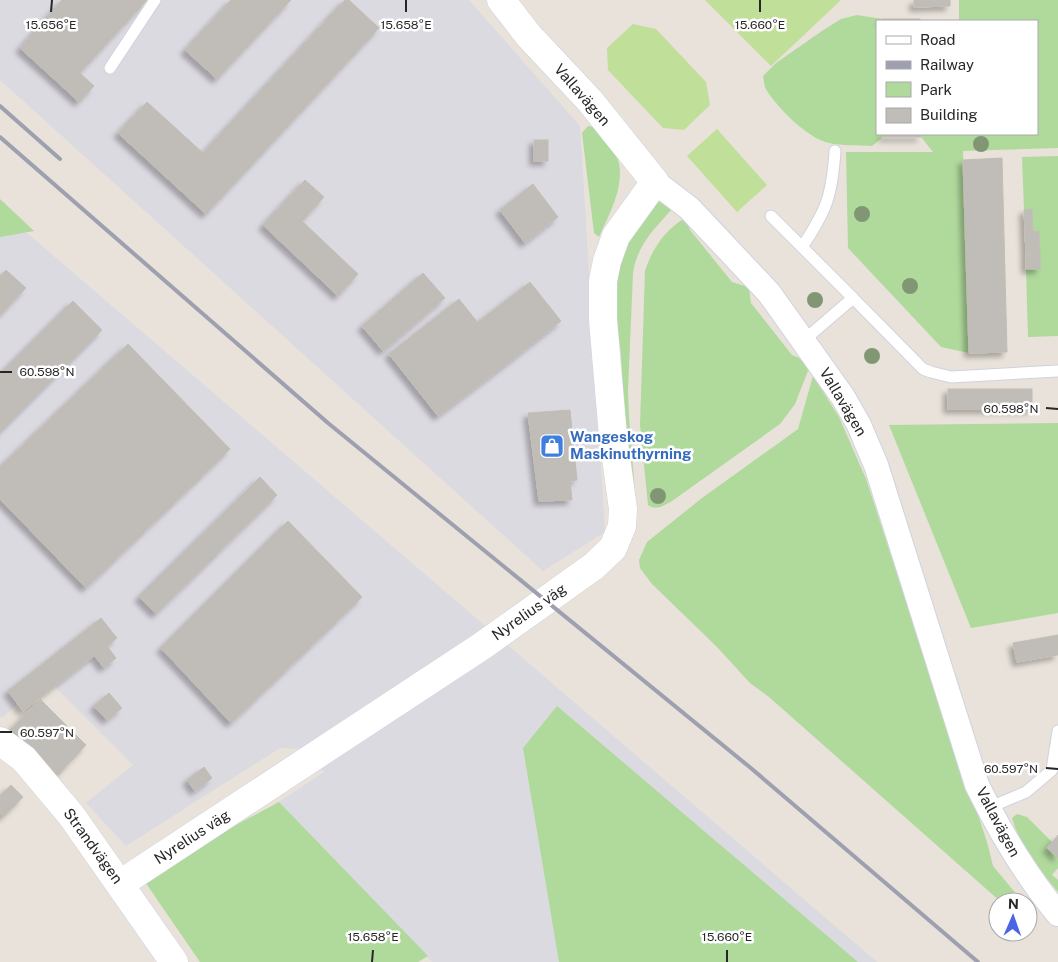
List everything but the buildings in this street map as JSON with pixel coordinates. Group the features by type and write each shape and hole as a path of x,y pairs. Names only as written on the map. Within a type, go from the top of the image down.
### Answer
{"street":[{"name":"Vallavägen","path":"501,0 529,36 590,101 655,182 689,208 762,286 803,341 860,425 876,465 977,785 1013,854 1058,914"},
{"name":"Nyrelius väg","path":"120,884 482,646 594,566 613,548 622,526 623,509 611,417 603,320 602,281 616,236 655,182"},
{"name":"Strandvägen","path":"0,741 24,759 71,815 174,962"}],"lane":[{"path":"110,68 155,0"},
{"path":"802,247 819,222 827,205 833,182 835,151"},
{"path":"772,216 923,369 951,377 1058,371"},
{"path":"803,341 852,298"},
{"path":"988,808 1026,792 1055,770 1058,731"}],"shaded area":[{"path":"0,0 469,0 580,126 605,532 543,571 0,80"},
{"path":"0,210 877,962 432,962 279,802 324,772 303,749 280,748 126,846 86,803 133,765 46,678 2,718 0,716"}],"green space":[{"path":"705,0 841,0 771,66"},
{"path":"959,0 1058,0 1058,148 963,151 969,353 941,347 848,248 846,152 933,152 921,135 1038,135 1038,20 959,20"},
{"path":"857,15 882,19 876,20 876,135 883,135 883,137 872,146 834,144 812,135 786,114 772,98 765,86 763,76 776,63 841,19"},
{"path":"633,24 656,29 706,82 710,105 684,130 663,128 608,70 607,48"},
{"path":"588,126 598,131 615,152 619,163 619,185 613,207 599,237 594,233 582,133"},
{"path":"717,129 767,185 737,212 687,156"},
{"path":"1058,156 1058,336 1028,337 1026,269 1040,268 1039,232 1033,232 1032,210 1024,210 1022,157"},
{"path":"0,199 34,231 0,237"},
{"path":"658,202 665,203 673,208 653,230 643,245 638,254 633,273 628,391 636,505 623,405 621,354 616,317 616,283 623,245 652,204"},
{"path":"683,219 686,220 690,230 732,282 749,289 751,303 792,355 799,358 808,368 808,371 795,404 780,424 672,501 654,508 648,505 640,425 645,271 651,255 660,242"},
{"path":"813,376 839,417 866,479 949,733 957,751 987,842 993,866 1015,892 990,892 769,697 750,683 717,647 652,584 640,568 639,560 647,542 702,498 798,429"},
{"path":"1058,423 1058,613 971,628 889,425"},
{"path":"557,706 858,962 559,962 523,748"},
{"path":"279,802 428,956 418,962 200,962 141,876"},
{"path":"1017,814 1027,817 1052,842 1047,848 1058,858 1058,868 1052,875 1058,880 1058,892 1025,848 1012,818"}],"railway":[{"path":"0,106 60,159"},
{"path":"0,137 328,423 752,769 978,962"}],"place":[{"name":"Wangeskog Maskinuthyrning","path":"552,446"}]}
